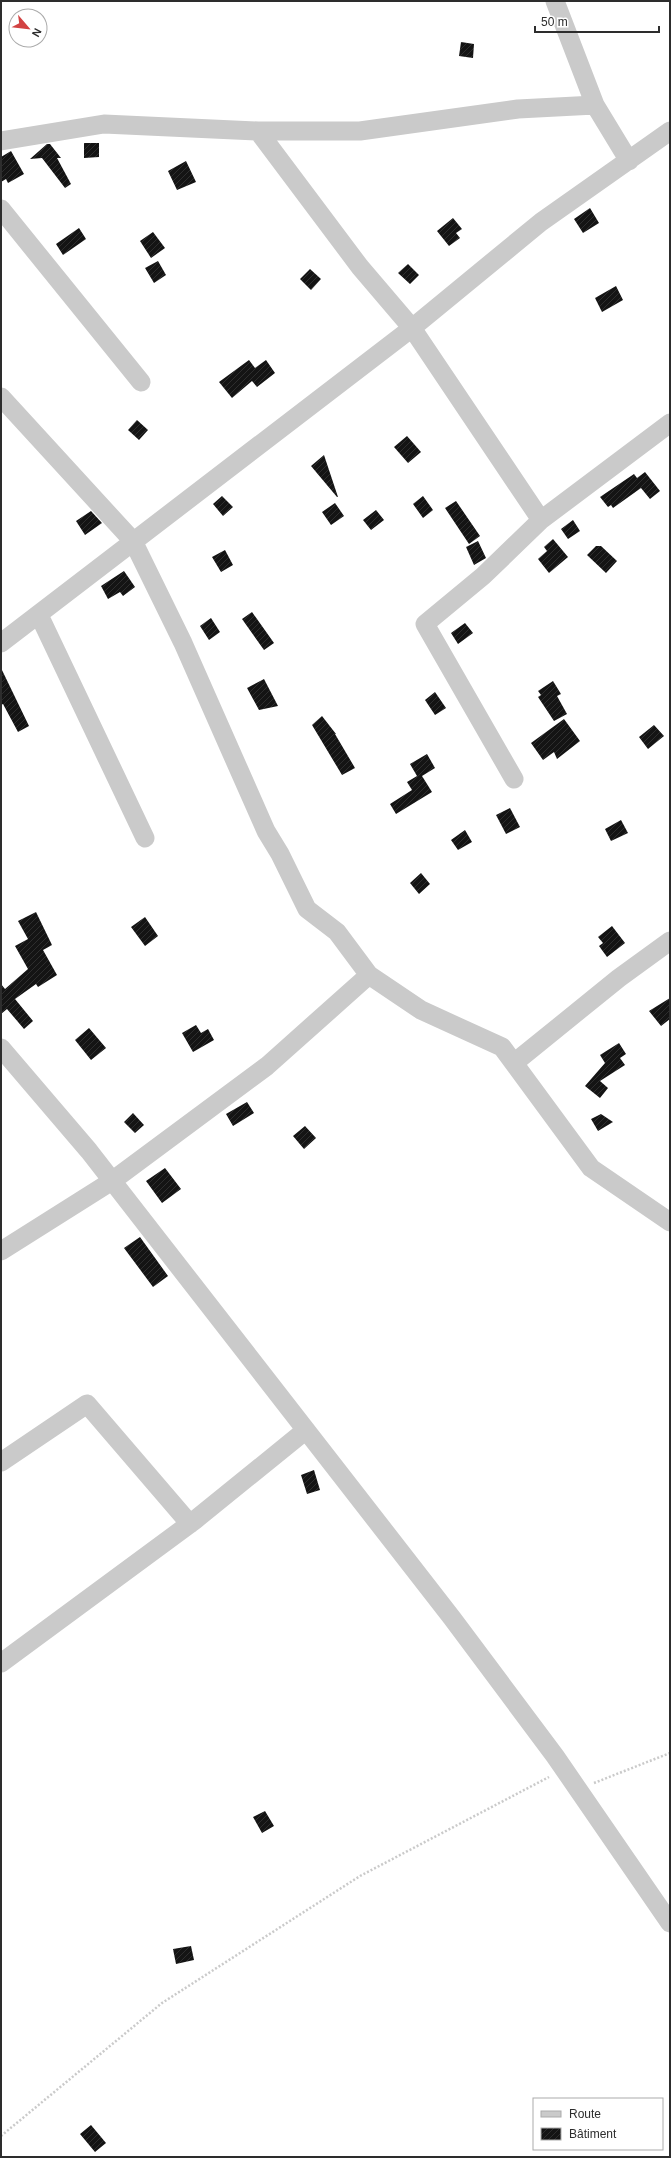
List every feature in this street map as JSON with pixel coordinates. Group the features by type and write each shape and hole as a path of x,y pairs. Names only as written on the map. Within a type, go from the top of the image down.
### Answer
{"street":[{"path":"555,1 595,105 629,161"},
{"path":"1,141 104,124 258,131 360,131 518,109 595,105"},
{"path":"258,131 360,268 412,328 541,520"},
{"path":"1,643 412,328 541,222 670,131"},
{"path":"1,209 141,382"},
{"path":"1,397 133,541 183,644 266,831 280,854 307,909 337,932 369,975 421,1010 502,1047 591,1168 670,1222"},
{"path":"514,779 425,624 483,576 541,520 670,423"},
{"path":"38,615 145,838"},
{"path":"514,1063 619,978 670,941"},
{"path":"1,1251 112,1181 267,1066 369,975"},
{"path":"1,1048 112,1181 452,1618 563,1769 670,1923"},
{"path":"1,1462 87,1404 190,1524"},
{"path":"1,1662 190,1524 306,1430"}],"path":[{"path":"577,1789 670,1753"},
{"path":"1,2136 162,2003 360,1876 563,1769"}],"building":[{"path":"461,42 474,44 473,58 459,56"},
{"path":"84,143 99,143 99,157 84,158"},
{"path":"47,144 50,144 61,158 57,158 71,184 65,188 42,158 30,159"},
{"path":"11,151 24,174 8,183 6,179 1,182 1,157"},
{"path":"186,161 196,182 177,190 168,171"},
{"path":"590,208 599,223 583,233 574,219"},
{"path":"453,218 462,229 456,233 460,238 449,246 437,231"},
{"path":"79,228 86,239 63,255 56,244"},
{"path":"153,232 165,248 151,258 140,241"},
{"path":"158,261 166,275 154,283 145,268"},
{"path":"408,264 419,275 410,284 398,273"},
{"path":"310,269 321,279 311,290 300,279"},
{"path":"616,286 623,300 602,312 595,298"},
{"path":"249,360 255,368 266,360 275,373 257,387 252,381 232,398 219,382"},
{"path":"137,420 148,430 139,440 128,430"},
{"path":"407,436 421,452 408,463 394,447"},
{"path":"324,455 338,497 311,466"},
{"path":"645,472 660,491 650,499 641,488 613,508 611,505 608,507 600,497 634,474 637,478"},
{"path":"222,496 233,507 223,516 213,504"},
{"path":"423,496 433,510 423,518 413,504"},
{"path":"456,501 480,536 469,544 445,508"},
{"path":"335,503 344,516 331,525 322,512"},
{"path":"376,510 384,520 371,530 363,520"},
{"path":"91,511 102,523 85,535 76,521"},
{"path":"573,520 580,531 568,539 561,529"},
{"path":"553,539 568,557 549,573 538,559 547,551 544,547"},
{"path":"478,541 486,558 474,565 466,547"},
{"path":"596,546 601,546 617,561 606,573 587,555"},
{"path":"225,550 233,565 221,572 212,557"},
{"path":"124,571 135,587 123,596 120,592 108,599 101,586"},
{"path":"252,612 274,643 264,650 242,619"},
{"path":"211,618 220,632 209,640 200,626"},
{"path":"465,623 473,633 458,644 451,633"},
{"path":"1,668 29,726 18,732 3,704 1,705"},
{"path":"264,679 278,706 259,710 247,688"},
{"path":"553,681 561,694 557,696 567,714 554,721 538,697 541,695 538,691"},
{"path":"435,692 446,708 435,715 425,700"},
{"path":"322,716 336,734 355,768 342,775 312,725"},
{"path":"564,719 580,741 557,759 554,752 543,760 531,743"},
{"path":"654,725 664,736 648,749 639,737"},
{"path":"427,754 435,768 422,776 432,792 396,814 390,804 412,790 407,782 417,776 410,764"},
{"path":"510,808 520,827 506,834 496,815"},
{"path":"621,820 628,833 611,841 605,829"},
{"path":"465,830 472,842 458,850 451,840"},
{"path":"421,873 430,884 419,894 410,883"},
{"path":"36,912 52,945 43,950 57,975 38,987 36,984 15,999 33,1021 24,1029 7,1009 1,1014 1,984 5,989 28,969 15,946 28,939 18,921"},
{"path":"145,917 158,936 145,946 131,927"},
{"path":"612,926 625,943 607,957 599,946 603,943 598,937"},
{"path":"670,998 670,1019 661,1026 649,1011"},
{"path":"196,1025 201,1033 208,1029 214,1040 193,1052 182,1033"},
{"path":"89,1028 106,1048 91,1060 75,1040"},
{"path":"619,1043 626,1054 620,1058 625,1065 600,1081 608,1088 600,1098 585,1086 605,1063 600,1055"},
{"path":"247,1102 254,1113 233,1126 226,1114"},
{"path":"133,1113 144,1125 135,1133 124,1122"},
{"path":"601,1114 613,1122 598,1131 591,1119"},
{"path":"305,1126 316,1138 304,1149 293,1136"},
{"path":"165,1168 181,1189 162,1203 146,1181"},
{"path":"140,1237 168,1276 153,1287 124,1248"},
{"path":"314,1470 320,1490 307,1494 301,1475"},
{"path":"265,1811 274,1826 262,1833 253,1817"},
{"path":"191,1946 194,1960 176,1964 173,1949"},
{"path":"91,2125 106,2143 95,2152 80,2134"}]}
